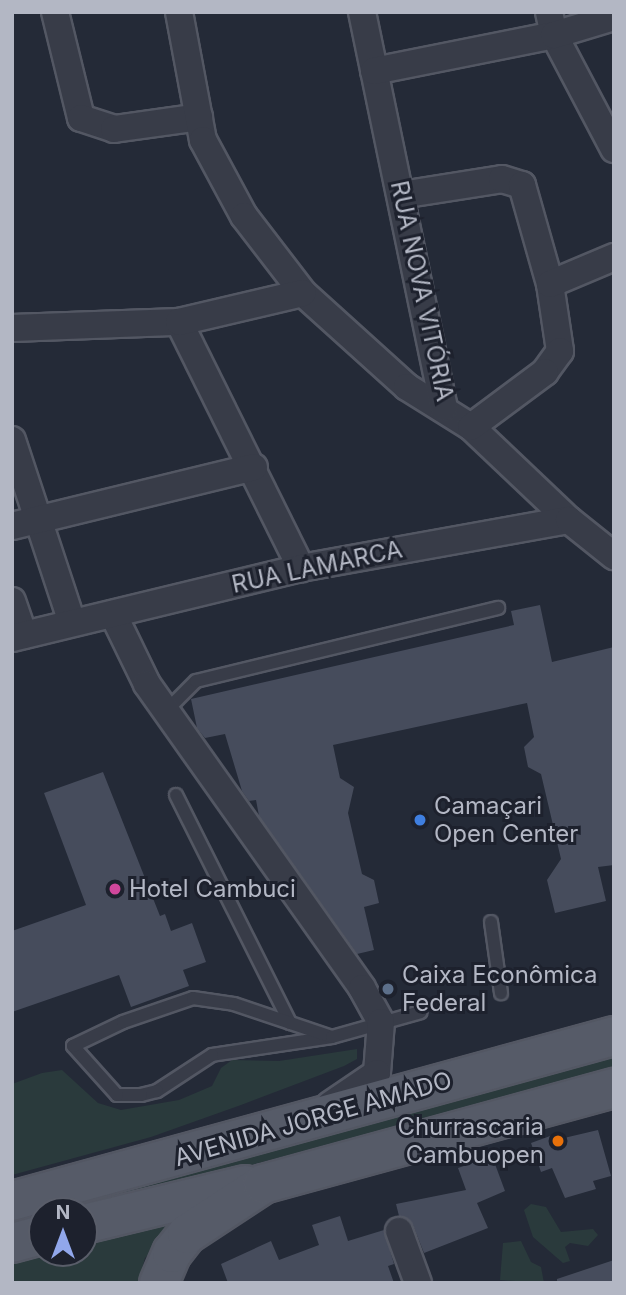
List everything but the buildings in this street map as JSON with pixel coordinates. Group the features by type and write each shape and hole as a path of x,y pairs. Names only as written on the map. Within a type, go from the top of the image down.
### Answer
{"main road":[{"path":"379,1100 437,1074 614,1022"},
{"name":"AVENIDA JORGE AMADO","path":"12,1201 614,1036"},
{"name":"AVENIDA JORGE AMADO","path":"159,1283 172,1253 187,1234 263,1184 614,1088"},
{"path":"98,1220 230,1185 263,1184"}],"street":[{"path":"55,12 81,118 114,129 199,117"},
{"path":"179,12 199,117 221,179 303,293 407,387 444,408"},
{"name":"RUA NOVA VITÓRIA","path":"362,12 444,408 471,427 569,520"},
{"path":"373,71 551,23 614,17"},
{"path":"551,23 614,149"},
{"path":"401,195 492,180 517,181 550,284 559,338 558,360 471,427"},
{"path":"550,284 614,257"},
{"path":"12,328 179,322 303,293"},
{"path":"179,322 254,467 301,568"},
{"path":"12,440 25,523 72,622"},
{"path":"25,523 254,467"},
{"path":"569,520 614,556"},
{"name":"RUA LAMARCA","path":"18,637 301,568 569,520"},
{"path":"12,601 18,637"},
{"path":"113,614 147,684 362,988 381,1023 377,1073 308,1120"},
{"path":"399,1231 418,1283"}],"lane":[{"path":"166,711 196,681 498,608"},
{"path":"176,795 290,1023"},
{"path":"491,922 501,993"},
{"path":"332,1037 234,1004 194,998 123,1022 72,1046 117,1096 141,1096 157,1091 212,1055 332,1037 421,1012"}],"shaded area":[{"path":"357,1049 357,1059 344,1066 241,1105 151,1137 12,1175 12,1084 42,1073 62,1070 98,1103 121,1110 179,1100 212,1086 221,1068 232,1060 279,1061"},
{"path":"614,1057 614,1069 98,1206 98,1197 95,1197"},
{"path":"531,1204 546,1207 561,1232 593,1229 598,1235 588,1246 570,1243 565,1247 570,1261 563,1263 533,1237 524,1210"},
{"path":"183,1220 145,1258 138,1283 12,1283 12,1261 28,1257 28,1267 98,1267 98,1241"},
{"path":"521,1241 531,1262 541,1267 544,1283 500,1280 503,1243"}],"place":[{"name":"Camaçari Open Center","path":"420,820"},
{"name":"Hotel Cambuci","path":"115,889"},
{"name":"Caixa Econômica Federal","path":"388,989"},
{"name":"Churrascaria Cambuopen","path":"558,1141"}]}
